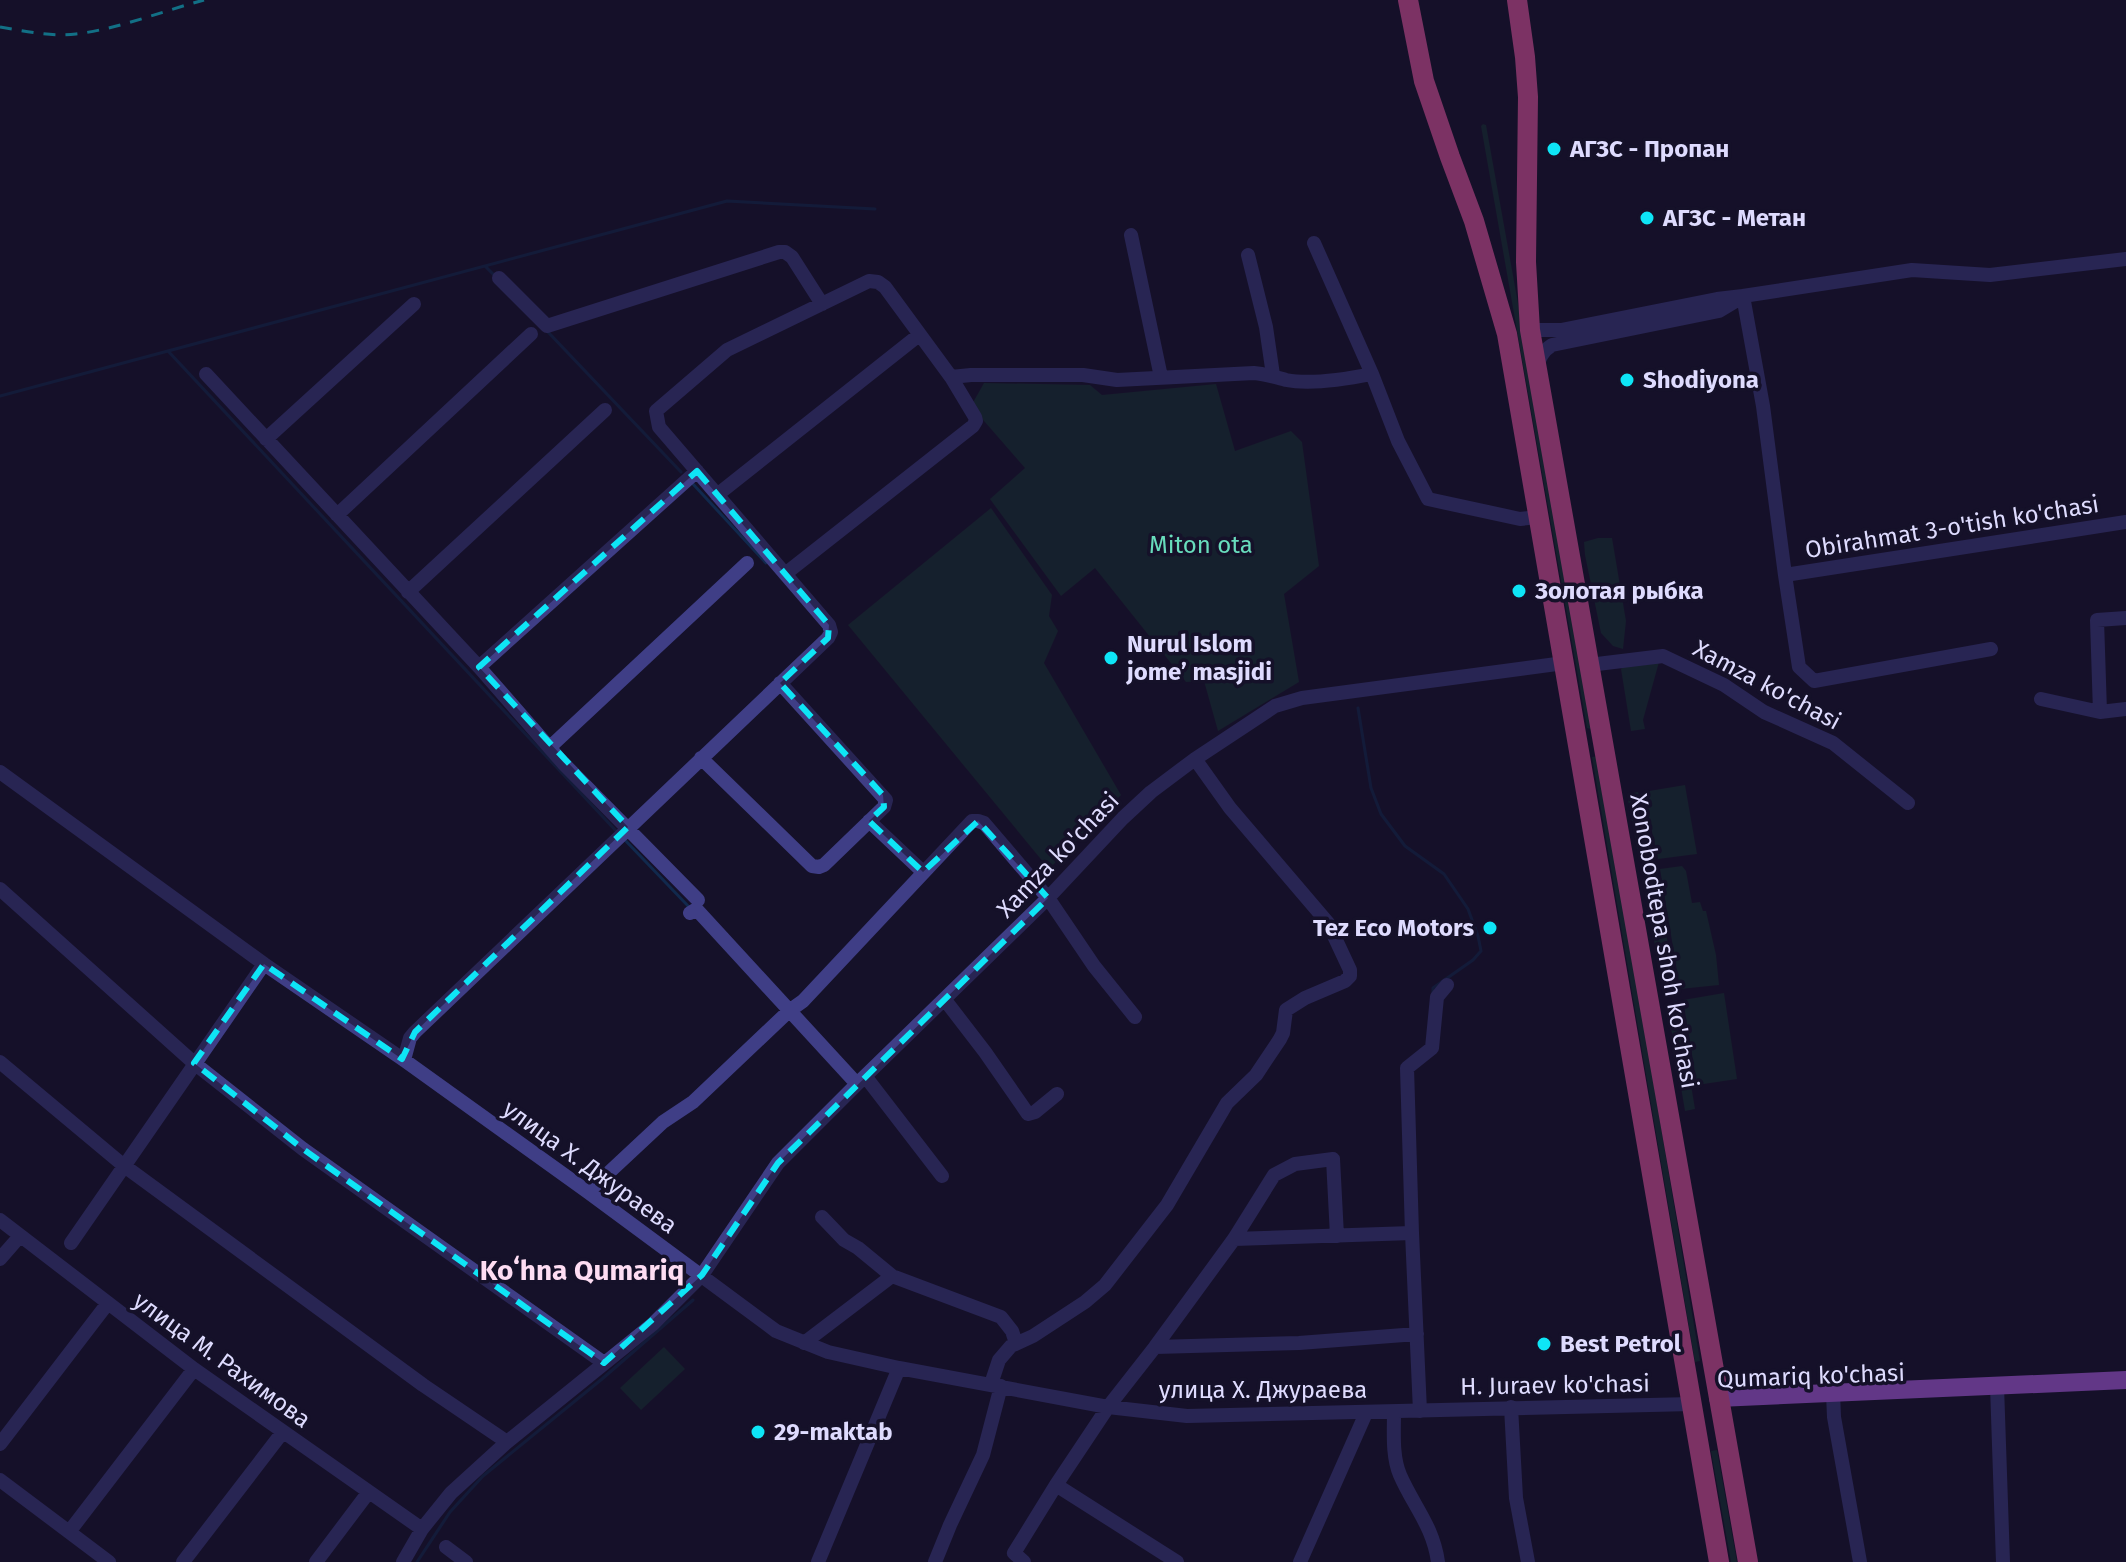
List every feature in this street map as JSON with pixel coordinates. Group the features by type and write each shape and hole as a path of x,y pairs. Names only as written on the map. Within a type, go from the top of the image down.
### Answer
{"highway":[{"path":"1408,0 1431,107 1474,221 1507,334 1719,1562"},
{"name":"Xonobodtepa shoh ko'chasi","path":"1517,0 1528,97 1526,262 1530,330 1748,1562"},
{"path":"1576,736 1590,742 1601,733"},
{"name":"Qumariq ko'chasi","path":"1692,1404 1719,1402"}],"main road":[{"name":"Qumariq ko'chasi","path":"1997,1391 2126,1380"},
{"name":"Qumariq ko'chasi","path":"1719,1402 1997,1391 2126,1390"}],"street":[{"path":"1131,235 1161,377"},
{"path":"1314,243 1398,441 1428,499 1520,519 1538,517"},
{"path":"499,278 547,326 785,252 792,257 822,304"},
{"path":"1248,255 1266,327 1273,375"},
{"path":"1530,330 1561,330 1717,299 1912,270 1990,275 2126,259"},
{"path":"404,1060 410,1038 415,1032 828,638 831,632 829,625 785,574 717,495 659,427 656,411 727,350 869,281 878,282 885,287 951,377 976,421 785,574"},
{"path":"1537,370 1539,358 1552,345 1719,311 1743,296"},
{"name":"Obirahmat 3-o'tish ko'chasi","path":"1743,296 1763,406 1799,667 1814,681 1991,649"},
{"path":"266,439 414,304"},
{"path":"337,515 531,334"},
{"path":"717,495 919,335"},
{"path":"951,377 1083,375 1117,380 1254,373 1289,381 1340,381 1372,374"},
{"path":"206,374 550,747 628,827 695,910 789,1011 861,1080 942,1176"},
{"path":"408,592 605,410"},
{"path":"479,667 697,471"},
{"name":"Obirahmat 3-o'tish ko'chasi","path":"1785,575 2126,522"},
{"path":"550,747 747,563"},
{"path":"2100,712 2097,620 2126,618"},
{"name":"Xamza ko'chasi","path":"1589,665 1663,656 1724,685 1764,712 1833,743 1908,803"},
{"name":"Xamza ko'chasi","path":"403,1562 422,1529 451,1493 507,1442 653,1324 702,1275 778,1163 1048,898 1151,792 1275,706 1302,698 1564,663"},
{"path":"701,758 812,866 824,865 884,807 886,800 780,683"},
{"path":"2041,699 2100,712 2126,709"},
{"path":"935,1562 983,1455 999,1360 1016,1343 1046,1328 1105,1285 1167,1205 1227,1103 1256,1075 1280,1039 1286,1010 1350,976 1328,923 1230,808 1195,759"},
{"name":"улица Х. Джураева","path":"0,772 264,964 588,1192 776,1331 828,1352 1108,1407 1187,1416 1420,1411"},
{"path":"869,821 923,872"},
{"path":"588,1192 663,1122 693,1102 803,1001 972,821 984,823 1048,898 1094,966 1135,1017"},
{"path":"0,889 194,1063 303,1149 604,1363"},
{"path":"71,1243 264,964"},
{"path":"1420,1411 1407,1068 1432,1048 1437,997 1447,985"},
{"path":"945,1000 1028,1114 1057,1094"},
{"path":"0,1062 123,1165 423,1385 507,1442"},
{"path":"1024,1562 1014,1553 1056,1485 1108,1407 1234,1239 1274,1175 1295,1164 1333,1159 1337,1236"},
{"path":"822,1217 844,1240 892,1276 1001,1317 1012,1331 1016,1343"},
{"name":"улица М. Рахимова","path":"0,1220 194,1369 422,1529"},
{"path":"1234,1239 1412,1233"},
{"path":"0,1259 20,1236"},
{"path":"804,1343 892,1276"},
{"path":"0,1444 108,1303"},
{"path":"1155,1347 1299,1343 1417,1334"},
{"path":"818,1562 899,1368"},
{"path":"69,1532 194,1369"},
{"path":"1997,1391 2003,1562"},
{"path":"1834,1398 1834,1417 1860,1562"},
{"name":"H. Juraev ko'chasi","path":"1420,1411 1692,1404"},
{"path":"1511,1407 1516,1498 1528,1562"},
{"path":"1394,1412 1395,1455 1400,1475 1432,1534 1438,1562"},
{"path":"1300,1562 1366,1413"},
{"path":"183,1562 282,1433"},
{"path":"0,1480 109,1562"},
{"path":"1056,1485 1177,1562"},
{"path":"316,1562 368,1493"},
{"path":"446,1547 461,1560"}],"highlighted area":[{"path":"697,471 829,625 828,638 780,683 883,795 884,807 869,821 923,872 978,821 1048,898 778,1163 702,1275 604,1363 303,1149 194,1063 264,964 402,1059 415,1032 628,827 479,667"}],"green space":[{"path":"1483,124 1486,125 1594,727 1591,729 1587,728"},
{"name":"Miton ota","path":"984,383 1090,385 1102,395 1216,384 1235,451 1291,431 1302,442 1319,566 1284,594 1299,682 1218,731 1204,681 1186,682 1095,568 1061,596 990,499 1025,468 971,406"},
{"path":"991,508 1052,595 1049,616 1058,631 1044,663 1121,795 1049,869 848,625"},
{"path":"1612,538 1626,621 1623,649 1613,646 1601,633 1584,542"},
{"path":"1659,662 1643,720 1645,729 1631,731 1621,669 1624,666"},
{"path":"1599,756 1700,1361 1695,1362 1592,757"},
{"path":"1685,785 1697,854 1658,859 1643,792"},
{"path":"1638,792 1653,860 1639,859 1627,794"},
{"path":"1682,866 1686,871 1692,903 1700,902 1703,911 1706,911 1719,985 1680,989 1660,869"},
{"path":"1655,871 1676,990 1667,990 1662,984 1643,879"},
{"path":"1724,993 1737,1079 1697,1085 1683,1000"},
{"path":"1677,1000 1695,1109 1685,1111 1667,1004"},
{"path":"664,1347 685,1369 641,1410 620,1388"},
{"path":"1717,1450 1737,1562 1731,1562 1711,1451"}],"waterway":[{"path":"0,396 727,201 875,209"},
{"path":"485,266 496,277"},
{"path":"548,332 681,472"},
{"path":"168,351 618,833"},
{"path":"693,484 766,563"},
{"path":"1358,708 1371,788 1381,814 1405,846 1444,874 1468,909 1478,936 1481,951 1433,988 1433,995"},
{"path":"623,838 690,908"},
{"path":"417,1562 450,1512 483,1476 693,1300"}],"railway":[{"path":"0,27 47,34 92,32 204,0"}],"place":[{"name":"АГЗС - Пропан","path":"1554,149"},
{"name":"АГЗС - Метан","path":"1647,218"},
{"name":"Shodiyona","path":"1627,380"},
{"name":"Золотая рыбка","path":"1519,591"},
{"name":"Nurul Islom jome’ masjidi","path":"1111,658"},
{"name":"Tez Eco Motors","path":"1490,928"},
{"name":"Best Petrol","path":"1544,1344"},
{"name":"29-maktab","path":"758,1432"}],"district":[{"name":"Koʻhna Qumariq","path":"582,1270"}]}
